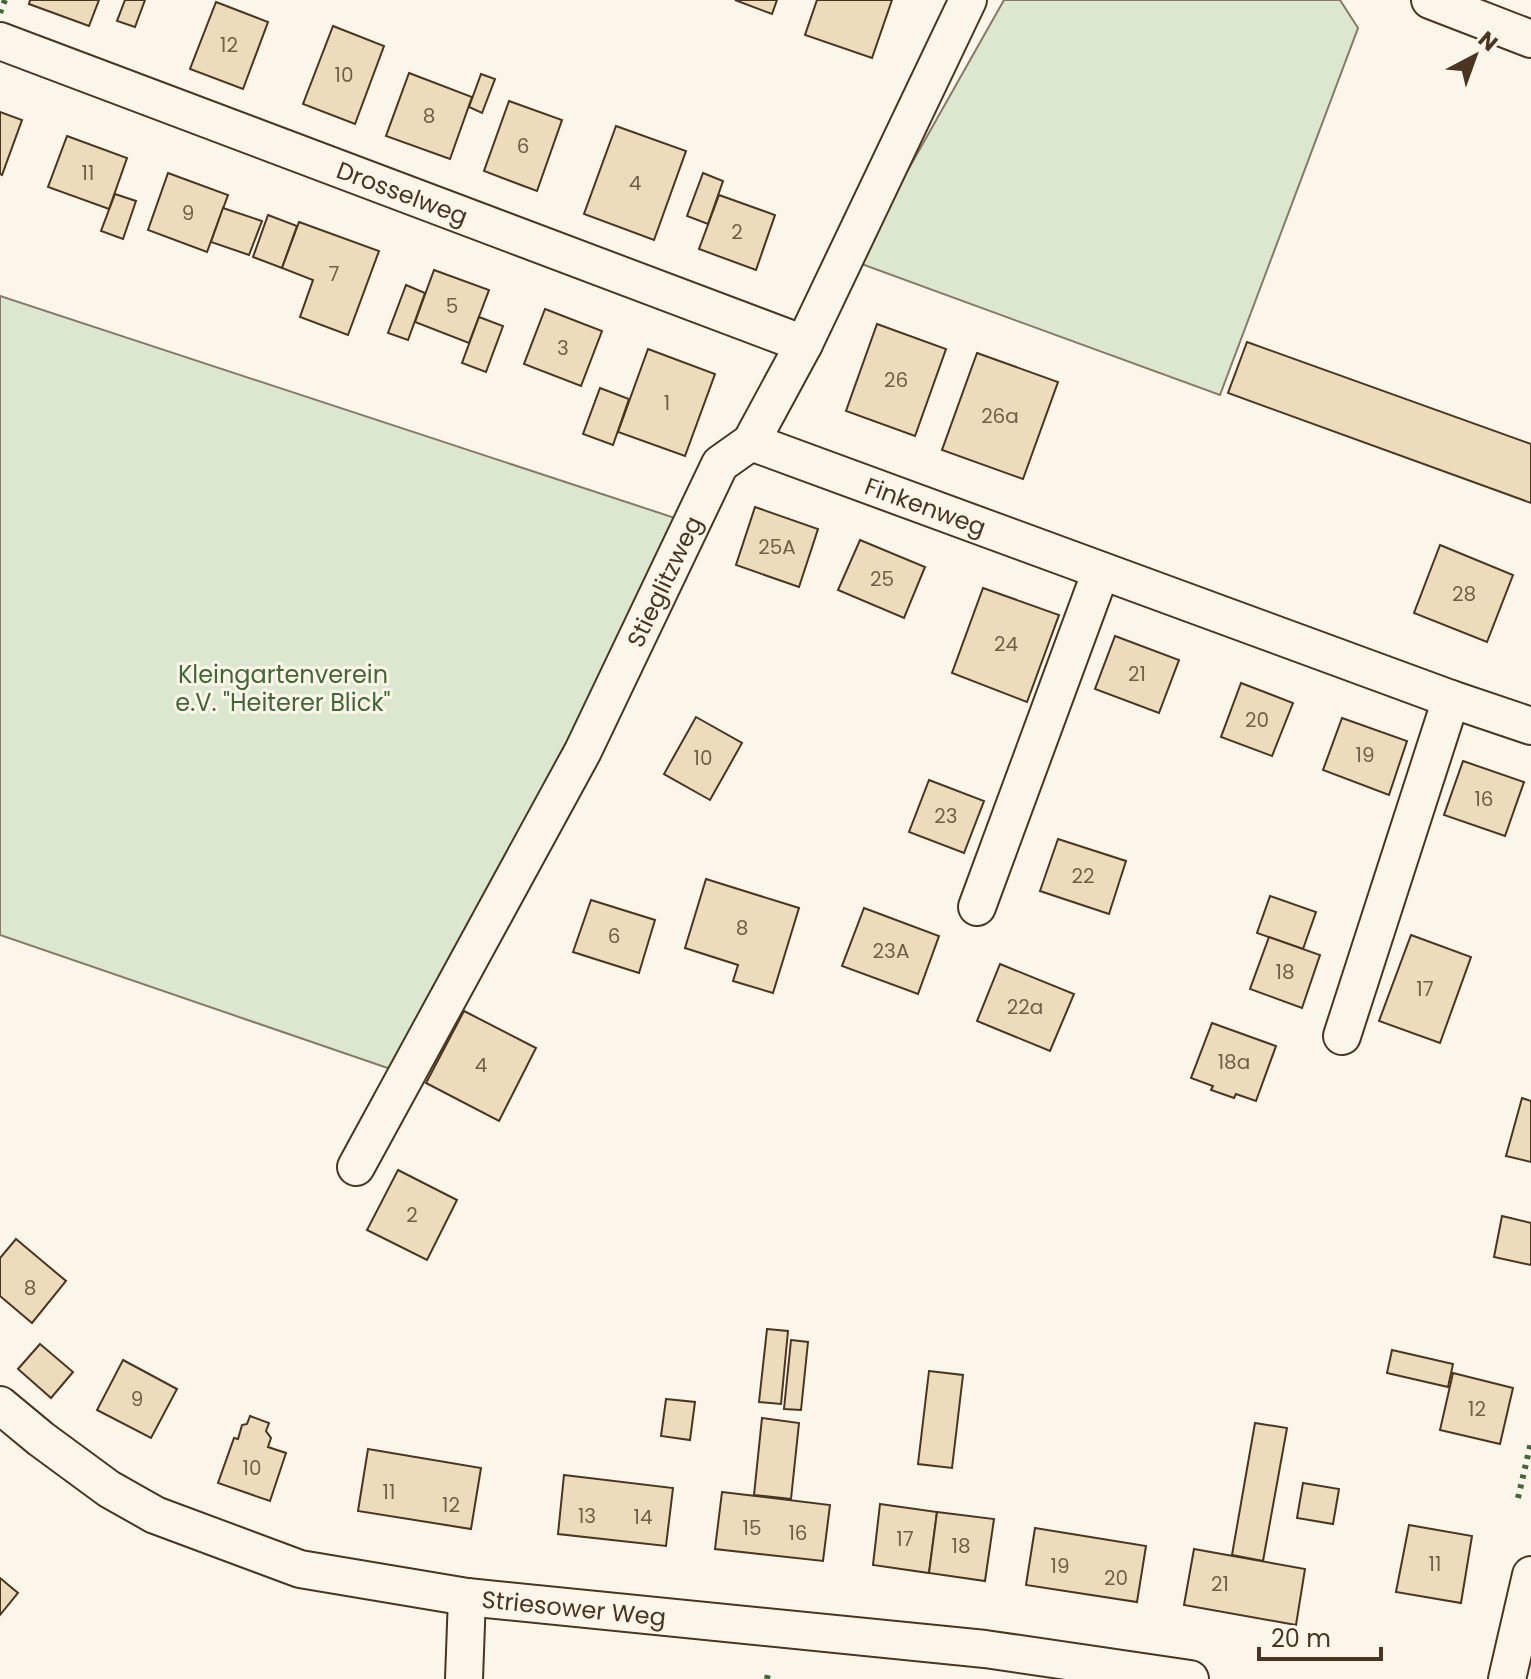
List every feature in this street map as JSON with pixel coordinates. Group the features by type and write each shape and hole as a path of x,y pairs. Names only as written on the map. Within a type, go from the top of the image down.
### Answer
{"street":[{"name":"Stieglitzweg","path":"356,1167 583,751 720,464 751,442 804,344 968,0"},
{"path":"1430,0 1531,39"},
{"name":"Drosselweg","path":"0,41 804,344"},
{"name":"Finkenweg","path":"751,442 1531,726"},
{"path":"977,907 1101,571"},
{"path":"1342,1036 1451,699"},
{"name":"Striesower Weg","path":"0,1405 109,1489 155,1515 300,1569 467,1597 985,1649 1190,1679"},
{"path":"1507,1679 1531,1575"},
{"path":"464,1679 467,1597"}],"green space":[{"path":"1004,0 1340,0 1358,28 1220,395 856,262"},
{"name":"Kleingartenverein e.V. \"Heiterer Blick\"","path":"0,296 681,520 408,1075 0,935"}],"building":[{"path":"30,0 99,0 89,26 29,4"},
{"path":"125,0 145,0 135,27 117,21"},
{"path":"735,0 777,0 772,14"},
{"path":"817,0 892,0 872,58 805,35"},
{"path":"216,2 268,22 243,89 190,69"},
{"path":"333,26 384,46 355,124 303,104"},
{"path":"409,73 472,97 450,159 386,136"},
{"path":"481,74 495,79 482,113 469,107"},
{"path":"509,101 562,120 537,191 484,171"},
{"path":"0,112 22,120 2,175 0,174"},
{"path":"616,126 686,151 654,240 584,214"},
{"path":"67,136 127,158 109,209 48,187"},
{"path":"168,173 228,195 207,252 148,230"},
{"path":"703,173 723,181 708,224 687,216"},
{"path":"115,194 136,201 123,239 101,231"},
{"path":"719,195 775,215 756,270 699,249"},
{"path":"223,208 262,221 249,255 211,242"},
{"path":"268,215 297,226 282,268 253,257"},
{"path":"299,222 379,251 348,335 300,317 313,280 282,268"},
{"path":"434,270 489,290 469,343 415,322"},
{"path":"406,285 425,293 408,340 388,333"},
{"path":"545,309 602,331 581,386 524,364"},
{"path":"479,317 503,326 486,372 462,363"},
{"path":"877,324 946,349 915,436 846,411"},
{"path":"1247,342 1531,444 1531,503 1228,393"},
{"path":"648,349 715,374 685,456 618,432"},
{"path":"977,353 1058,382 1023,479 942,450"},
{"path":"600,388 629,399 613,445 583,434"},
{"path":"755,507 818,529 799,587 736,565"},
{"path":"860,540 925,567 904,618 838,590"},
{"path":"1440,545 1513,575 1487,642 1414,613"},
{"path":"983,588 1059,615 1027,702 952,673"},
{"path":"1115,636 1179,660 1159,713 1095,689"},
{"path":"1241,683 1293,703 1272,756 1221,737"},
{"path":"696,717 742,743 710,800 664,774"},
{"path":"1342,718 1407,741 1389,795 1323,770"},
{"path":"1463,761 1524,782 1505,836 1444,815"},
{"path":"929,780 984,801 964,853 909,832"},
{"path":"1058,839 1126,861 1109,914 1040,891"},
{"path":"706,879 799,908 773,993 733,981 738,965 685,948"},
{"path":"1270,896 1316,912 1303,949 1257,933"},
{"path":"591,900 655,920 639,973 573,952"},
{"path":"864,908 939,936 918,994 842,966"},
{"path":"1411,935 1471,957 1440,1043 1379,1021"},
{"path":"1269,937 1320,955 1302,1008 1250,989"},
{"path":"1000,964 1074,994 1050,1051 977,1021"},
{"path":"464,1011 536,1048 499,1121 426,1083"},
{"path":"1212,1023 1276,1046 1256,1101 1211,1090 1213,1086 1191,1078"},
{"path":"1522,1098 1531,1101 1531,1162 1506,1156"},
{"path":"398,1170 457,1200 427,1260 367,1230"},
{"path":"1502,1216 1531,1223 1531,1265 1494,1257"},
{"path":"16,1239 66,1281 32,1323 0,1296 0,1258"},
{"path":"767,1329 788,1331 781,1404 759,1402"},
{"path":"791,1340 808,1342 801,1410 784,1409"},
{"path":"40,1344 73,1372 51,1398 18,1369"},
{"path":"1392,1350 1453,1364 1448,1387 1387,1373"},
{"path":"123,1360 177,1389 151,1438 97,1410"},
{"path":"929,1371 963,1375 952,1468 918,1464"},
{"path":"1453,1373 1513,1388 1500,1444 1440,1430"},
{"path":"666,1399 695,1402 690,1440 661,1436"},
{"path":"250,1416 269,1423 266,1431 271,1438 268,1447 286,1453 270,1501 218,1483 234,1438 238,1439 242,1425 247,1424"},
{"path":"762,1418 799,1423 791,1499 754,1495"},
{"path":"1255,1423 1287,1428 1263,1561 1232,1555"},
{"path":"368,1449 481,1468 471,1529 358,1511"},
{"path":"564,1475 673,1488 666,1546 558,1534"},
{"path":"1303,1483 1339,1489 1333,1524 1297,1518"},
{"path":"722,1492 830,1505 823,1561 715,1549"},
{"path":"880,1504 937,1512 929,1573 873,1565"},
{"path":"937,1512 994,1519 985,1581 929,1573"},
{"path":"1409,1525 1472,1536 1461,1603 1396,1592"},
{"path":"1035,1528 1146,1546 1137,1602 1026,1585"},
{"path":"1194,1549 1305,1569 1296,1625 1184,1605"},
{"path":"0,1578 18,1593 0,1615"}],"hedge":[{"path":"0,13 5,0"},
{"path":"1518,1498 1531,1442"},
{"path":"767,1679 768,1674"}]}
